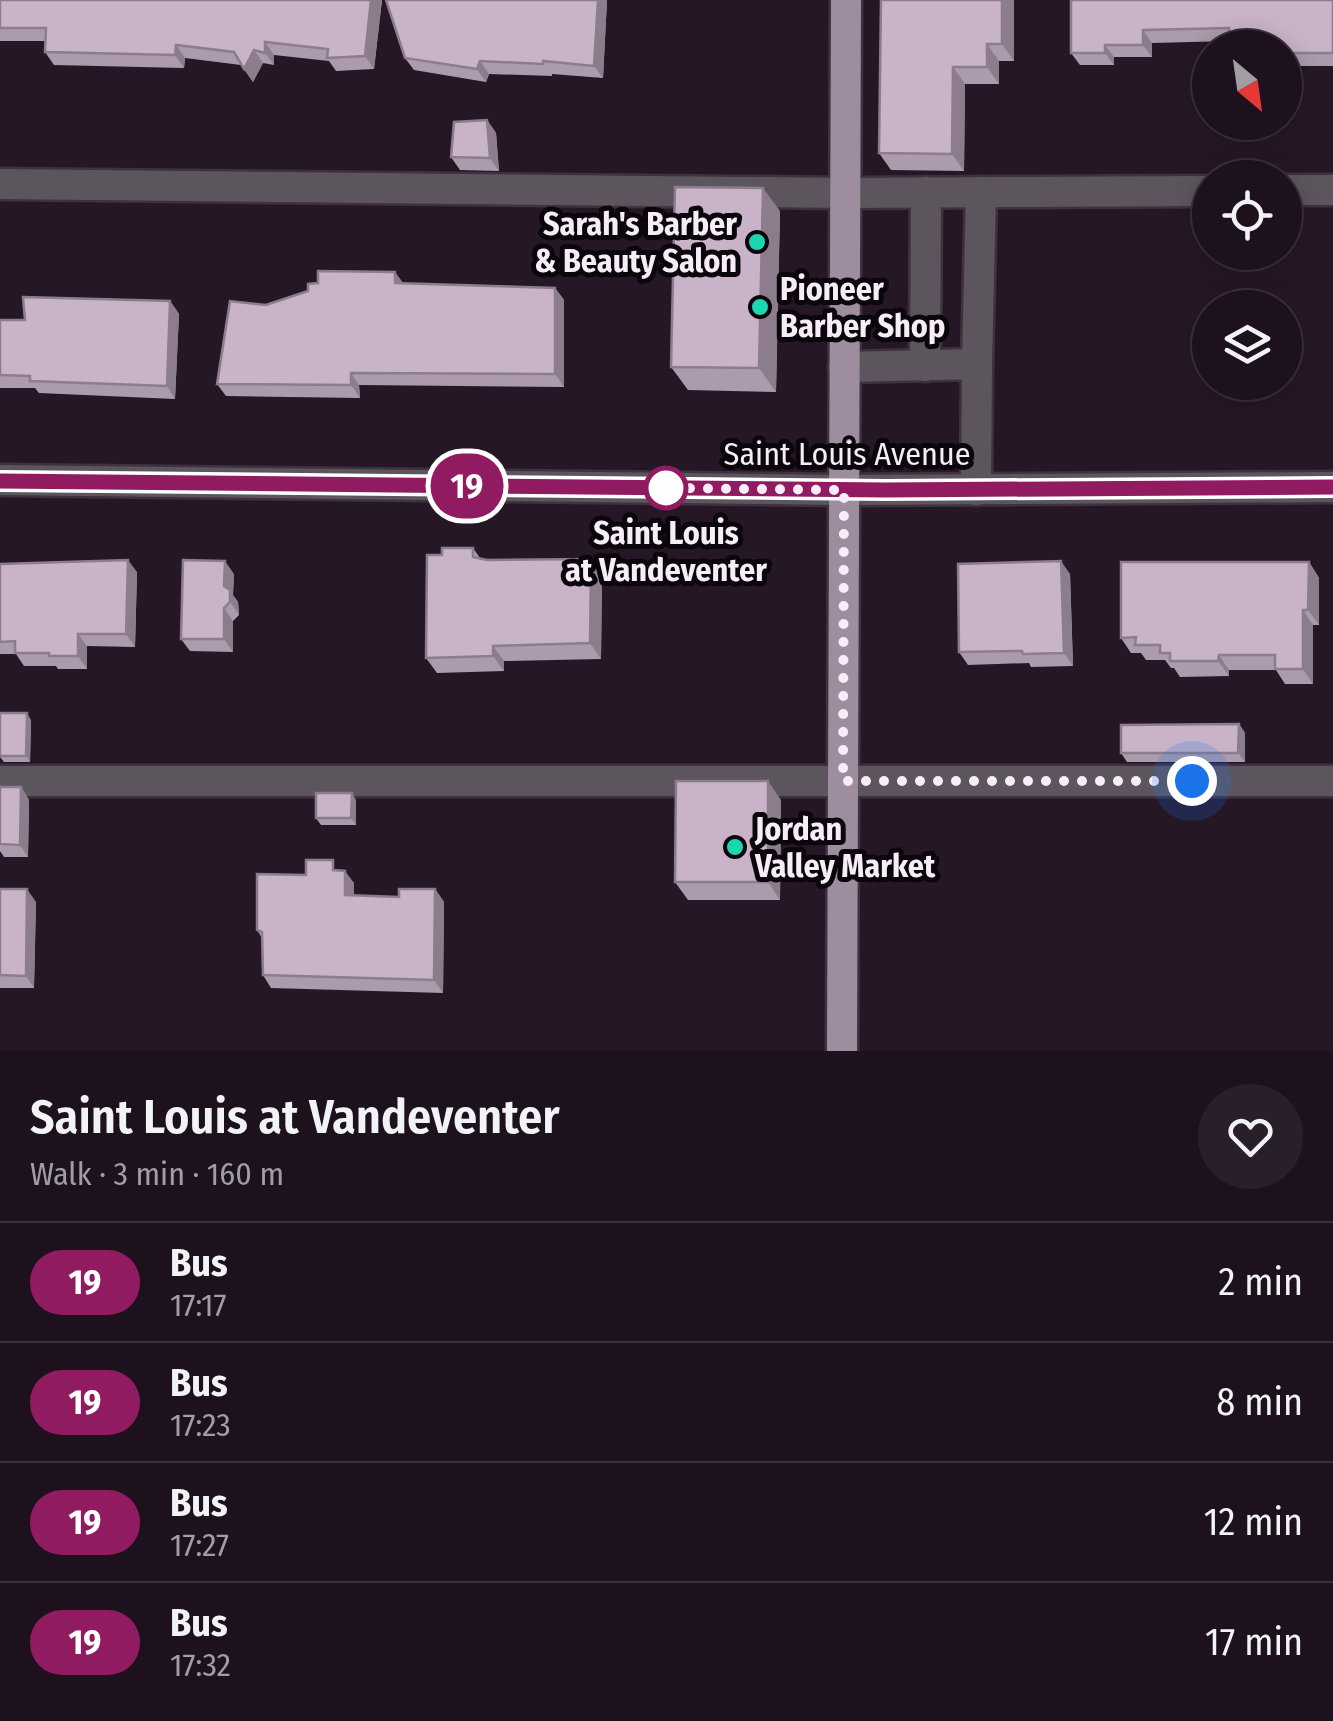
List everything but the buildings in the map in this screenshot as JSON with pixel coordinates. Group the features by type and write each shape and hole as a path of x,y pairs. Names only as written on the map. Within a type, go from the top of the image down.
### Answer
{"main road":[{"path":"842,1051 846,0"}],"street":[{"path":"0,184 845,194 1192,191"},
{"path":"1302,190 1333,190"},
{"path":"925,366 926,192"},
{"path":"976,490 982,192"},
{"path":"844,367 977,364"},
{"name":"Saint Louis Avenue","path":"0,480 844,490 1333,487"},
{"path":"0,781 1333,780"}],"bus line":[{"name":"19","path":"0,481 886,490 1333,487"}],"place":[{"name":"Sarah's Barber & Beauty Salon","path":"757,242"},
{"name":"Pioneer Barber Shop","path":"760,307"},
{"name":"Saint Louis at Vandeventer","path":"666,488"},
{"name":"Jordan Valley Market","path":"735,847"}],"route":[{"path":"666,488 660,488 844,490 843,781 1192,781"}]}
